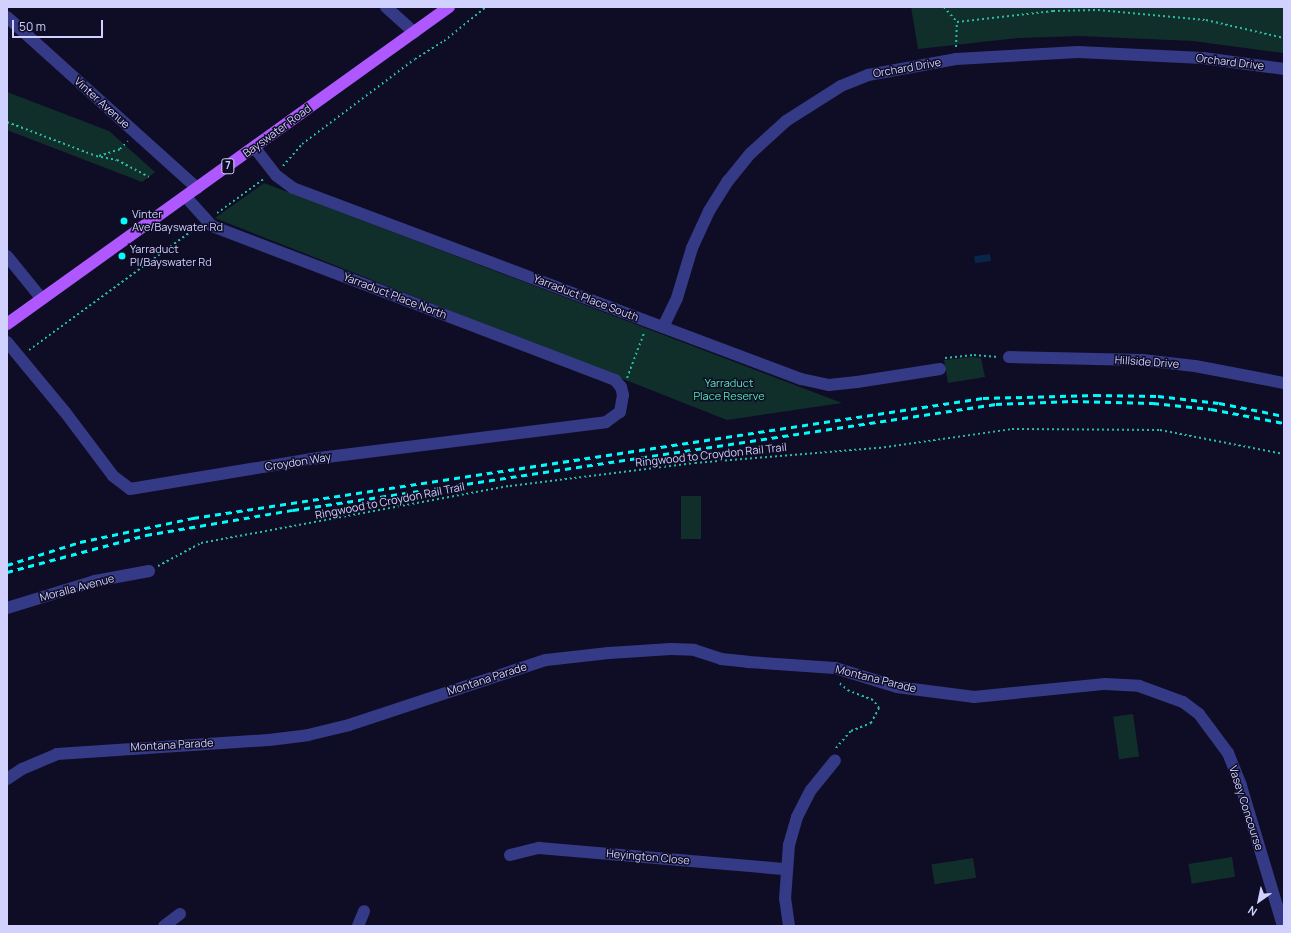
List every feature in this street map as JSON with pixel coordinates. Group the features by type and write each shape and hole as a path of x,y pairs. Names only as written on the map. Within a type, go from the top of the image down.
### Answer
{"main road":[{"name":"Bayswater Road","path":"7,324 449,7"}],"street":[{"path":"386,7 414,32"},
{"name":"Vinter Avenue","path":"7,17 197,188"},
{"name":"Orchard Drive","path":"663,328 677,298 692,248 709,211 728,181 751,153 786,121 841,86 868,75 968,58 1078,52 1203,58 1284,69"},
{"name":"Yarraduct Place South","path":"254,147 273,172 294,188 801,379 829,384 940,369"},
{"name":"Yarraduct Place North","path":"186,197 207,220 220,229 618,383"},
{"path":"7,256 42,299"},
{"name":"Croydon Way","path":"7,342 20,356 113,476 130,489 311,460 606,422 620,412 623,404 618,383"},
{"name":"Hillside Drive","path":"1009,357 1142,360 1195,366 1284,383"},
{"name":"Moralla Avenue","path":"7,608 95,581 149,571"},
{"name":"Montana Parade","path":"7,779 22,769 57,754 269,740 308,735 349,725 546,660 671,649 694,650 721,659 835,668 897,687 974,698"},
{"name":"Vasey Concourse","path":"974,698 1105,684 1139,686 1183,702 1204,720 1228,753 1241,786 1283,926"},
{"path":"789,926 785,899 786,869 789,845 798,817 811,790 835,760"},
{"name":"Heyington Close","path":"510,855 538,848 786,869"},
{"path":"358,926 364,911"},
{"path":"164,926 180,914"}],"path":[{"path":"20,356 273,172 284,166 302,144 416,59 444,41 486,7"},
{"path":"944,7 957,22 956,48"},
{"path":"957,22 1053,11 1098,10 1206,20 1284,38"},
{"path":"7,122 96,156 117,160 149,177"},
{"path":"96,156 120,149 135,133"},
{"path":"618,383 629,375 648,322"},
{"path":"940,369 939,358 974,355 1009,357"},
{"name":"Ringwood to Croydon Rail Trail","path":"149,571 201,543 510,486 695,463 879,448 1012,429 1160,430 1284,454"},
{"path":"835,668 841,685 849,691 873,700 879,708 871,723 855,729 844,738 834,751 835,760"}],"green space":[{"path":"911,7 1284,7 1284,53 1193,41 1080,36 1019,38 918,49"},
{"path":"7,92 109,131 155,172 142,182 7,130"},
{"name":"Yarraduct Place Reserve","path":"264,183 842,403 727,420 215,218"},
{"path":"972,357 981,358 985,377 948,383 944,360"},
{"path":"681,496 701,496 701,539 681,539"},
{"path":"1133,714 1139,757 1119,759 1113,717"},
{"path":"1232,857 1235,877 1192,884 1189,864"},
{"path":"973,858 976,878 935,884 932,865"}],"water":[{"path":"990,254 991,261 975,263 974,256"}],"railway":[{"path":"7,565 80,542 193,518 983,398 1095,395 1158,396 1219,403 1284,416"},
{"path":"7,572 146,535 293,510 996,404 1072,401 1153,403 1211,409 1284,423"}],"place":[{"name":"Vinter Ave/Bayswater Rd","path":"124,221"},
{"name":"Yarraduct Pl/Bayswater Rd","path":"122,256"}]}
